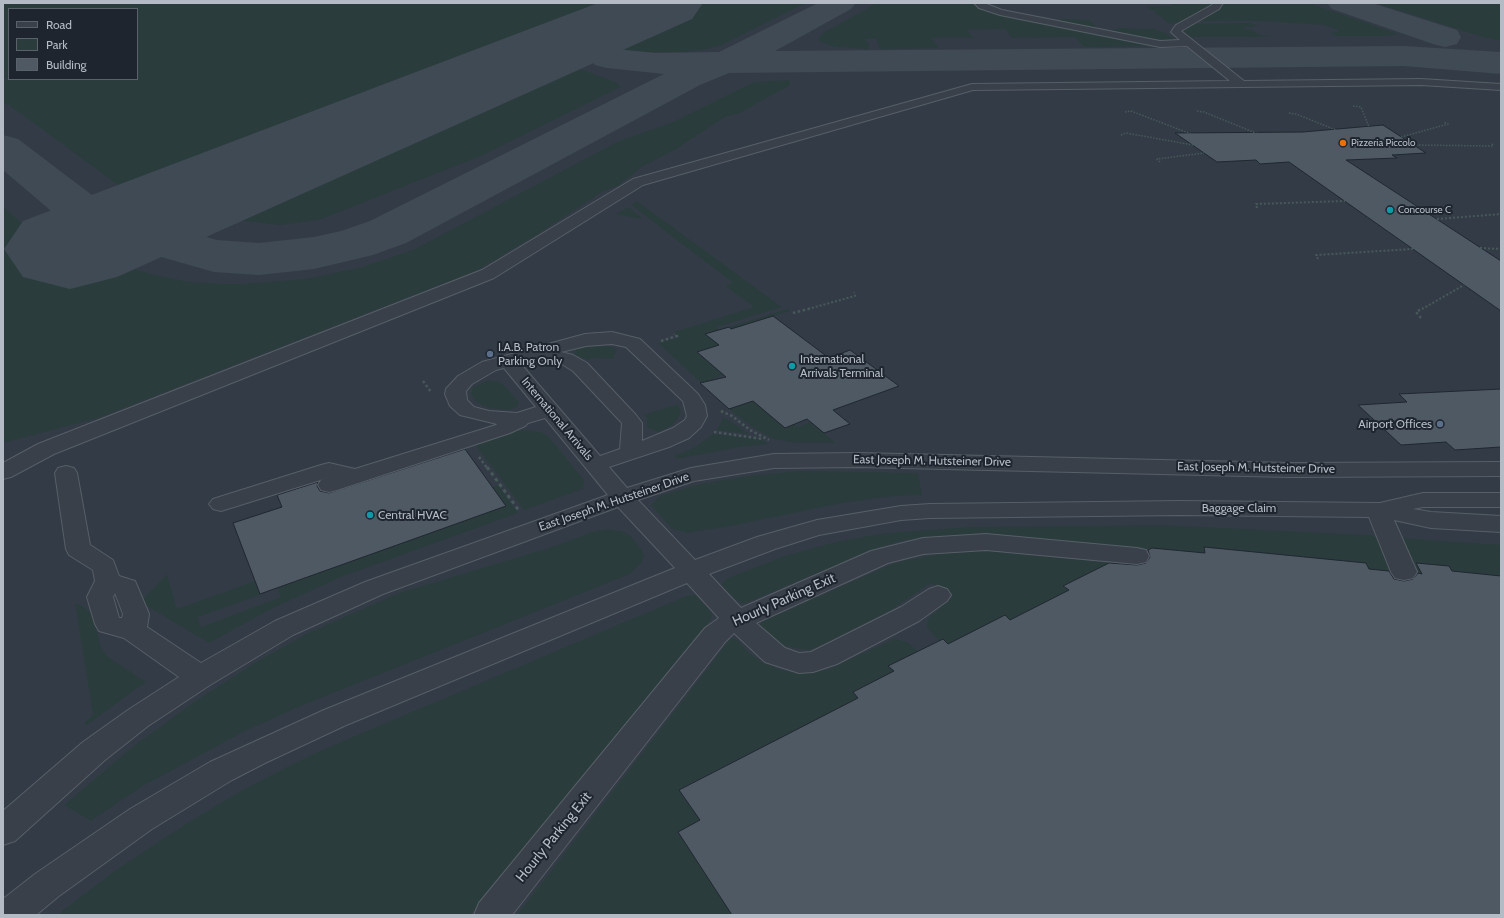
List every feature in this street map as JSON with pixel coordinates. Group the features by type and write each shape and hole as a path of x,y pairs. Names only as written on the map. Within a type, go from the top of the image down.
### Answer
{"street":[{"path":"979,3 1000,12 1160,44 1188,43"},
{"path":"1218,3 1216,7 1184,24 1176,30 1178,35 1240,83"},
{"path":"1421,82 1501,96"},
{"path":"3,472 46,449 478,279 633,185 658,176 972,87 1421,82 1501,87"},
{"name":"International Arrivals","path":"595,465 673,437 694,422 697,410 691,398 628,340 605,338 584,340 508,361 550,410 595,465 623,498 737,620 775,655 799,663 813,662 839,652 910,614 938,595"},
{"path":"537,353 566,359 580,367 629,420 633,430 630,453"},
{"path":"508,361 489,366 472,375 456,389 455,398 462,406 479,415 503,419 526,418"},
{"path":"329,485 503,429 526,418 550,410"},
{"path":"3,455 46,449"},
{"name":"East Joseph M. Hutsteiner Drive","path":"3,831 94,751 138,718 239,653 326,608 444,562 691,475 774,461 858,460 1290,470 1501,469"},
{"path":"221,504 329,470 358,476"},
{"path":"66,473 78,549 104,566 108,581 100,597 108,624 133,631 200,677"},
{"path":"1404,572 1378,510 1423,500 1501,500"},
{"name":"Baggage Claim","path":"10,915 47,885 140,819 202,782 248,758 334,718 692,571 766,542 830,525 901,513 975,510 1181,508 1378,510 1431,520 1501,524"},
{"name":"Hourly Parking Exit","path":"491,915 715,635 725,626 880,557 924,546 986,542 1137,556"}],"path":[{"path":"1353,106 1361,107 1369,127"},
{"path":"1125,112 1131,111 1191,134"},
{"path":"1197,111 1204,112 1258,134"},
{"path":"1289,113 1296,114 1336,130"},
{"path":"1401,137 1448,124 1444,122"},
{"path":"1121,135 1126,133 1193,145"},
{"path":"1413,145 1493,146 1492,144"},
{"path":"1160,162 1157,159 1204,153"},
{"path":"1257,208 1256,204 1344,201"},
{"path":"1437,219 1501,214"},
{"path":"1480,248 1501,249"},
{"path":"1318,259 1316,255 1414,249"},
{"path":"1421,318 1416,312 1464,285"},
{"path":"793,313 855,296 854,292"},
{"path":"717,409 732,416 750,430 772,442"},
{"path":"710,431 766,439"}],"shaded area":[{"path":"3,3 1501,3 1501,915 3,915"}],"green space":[{"path":"3,3 638,3 172,188 134,197 9,105 3,104 3,81 138,80 138,8 8,8 8,78 3,79"},
{"path":"695,3 806,3 722,45 707,49 683,52 629,52 606,44 610,39"},
{"path":"877,3 974,3 977,5 1163,46 1084,47 1075,37 1012,38 1005,29 967,30 973,38 932,38 939,48 880,49 876,39 865,39 869,44 869,49 836,47 820,42 819,38 823,33"},
{"path":"1169,3 1212,3 1177,23 1169,24 1153,11 1158,11 1157,10 1151,10 1147,7 1174,5"},
{"path":"1223,3 1309,3 1398,34 1387,36 1336,36 1330,33 1338,32 1338,30 1323,25 1260,21 1196,21 1222,7"},
{"path":"1375,3 1501,3 1501,41 1486,38"},
{"path":"1062,19 1089,20 1097,27 1091,29 1055,22"},
{"path":"1249,23 1259,26 1242,28 1252,30 1262,36 1274,36 1188,37 1183,30 1191,24"},
{"path":"1121,28 1154,29 1163,32 1174,39 1160,41 1112,30"},
{"path":"568,64 589,66 580,69 618,83 621,87 481,156 319,220 280,225 227,219 201,214 545,67"},
{"path":"789,80 790,85 740,113 725,117 676,149 642,167 619,185 602,192 535,236 478,270 98,418 3,443 3,206 29,230 44,241 147,273 184,281 220,284 242,284 304,279 363,267 415,249 619,141 673,122 754,82"},
{"path":"637,201 782,307 717,327 719,330 706,334 719,345 697,352 724,375 701,383 658,343 680,337 674,332 754,307 725,286 733,283 631,205"},
{"path":"629,207 642,218 615,214"},
{"path":"787,309 790,311 731,329 729,327"},
{"path":"605,345 617,349 613,359 593,358 589,360 575,355 576,349"},
{"path":"489,380 501,382 519,402 517,407 509,410 496,409 484,406 475,401 471,394 473,387"},
{"path":"753,401 785,428 794,424 797,427 811,422 836,443 795,443 774,439 754,428 729,409"},
{"path":"678,404 681,412 677,420 672,425 659,432 647,428 647,418 644,415"},
{"path":"723,418 729,420 749,434 717,430"},
{"path":"524,430 541,432 549,437 584,480 583,489 524,510 477,447 478,442 512,431"},
{"path":"713,434 759,439 769,444 740,447 677,459 674,456 695,447"},
{"path":"800,471 918,473 922,495 894,496 842,503 731,526 687,533 672,529 651,505 658,497 665,494 701,484 754,475"},
{"path":"498,485 518,513 341,577 271,609 209,643 140,602 167,574 177,609 255,581 260,595 198,617 201,627 281,597 277,588 506,506 493,487"},
{"path":"1162,525 1370,535 1379,539 1393,571 1369,569 1366,563 1340,560 1337,566 1334,560 1314,558 1310,563 1307,557 1287,555 1283,560 1281,555 1260,553 1257,558 1254,552 1235,550 1205,553 977,533 906,540 880,547 746,603 734,599 721,584 728,578 787,555 840,541 886,533 973,527"},
{"path":"607,529 624,532 631,536 642,550 644,556 642,562 630,574 303,705 245,731 143,786 91,821 64,805 131,748 191,704 253,664 306,634 399,593 549,548 595,531"},
{"path":"1402,538 1501,545 1501,579 1499,576 1474,573 1477,579 1416,563 1422,574 1419,574"},
{"path":"989,551 1110,563 1092,572 1094,578 1088,573 1064,586 1069,590 954,649 943,639 939,641 927,628 928,619 932,614 953,597 931,583 891,610 819,647 808,650 784,646 772,638 760,626 762,621 895,563 937,554"},
{"path":"695,595 712,613 711,619 470,915 57,915 113,872 184,825 239,792 283,769 322,750 686,596"},
{"path":"75,603 84,607 93,615 101,647 107,656 146,682 87,725 84,723 93,715"},
{"path":"731,638 738,640 749,653 762,662 778,669 794,673 812,673 829,669 894,639 907,642 918,651 888,666 899,677 853,692 858,698 679,789 700,820 732,915 517,915"}],"building":[{"name":"Concourse C","path":"1383,125 1426,153 1392,155 1397,158 1346,160 1501,261 1501,311 1289,162 1260,164 1256,160 1217,162 1175,133 1303,132"},
{"name":"International Arrivals Terminal","path":"773,316 829,358 850,350 899,386 833,410 850,424 824,433 807,419 785,428 753,401 729,409 700,383 726,377 697,352 719,345 705,334 729,327 731,329"},
{"name":"Airport Offices","path":"1501,389 1501,447 1455,450 1446,442 1401,445 1358,405 1407,402 1399,394"},
{"name":"Central HVAC","path":"465,449 506,506 260,594 233,523 282,507 277,495 318,482 317,486 320,491 329,493"},
{"path":"1204,547 1366,563 1369,569 1389,571 1394,579 1404,581 1413,579 1418,573 1422,574 1416,563 1449,566 1452,571 1501,576 1501,915 732,915 678,832 700,820 679,790 858,698 853,692 894,671 888,666 943,639 948,644 1005,615 1010,620 1069,590 1063,586 1109,563 1137,565 1146,563 1150,557 1148,550 1152,548 1205,553"}],"taxiway":[{"path":"723,62 744,54 841,3"},
{"path":"1342,3 1445,37"},
{"path":"723,62 1404,56 1501,63"},
{"path":"607,58 655,64 723,62"},
{"path":"3,148 95,222 214,256 259,259 314,253 355,244 388,232 687,77 723,62"}],"runway":[{"path":"70,249 666,3"}],"place":[{"name":"Pizzeria Piccolo","path":"1343,143"},
{"name":"Concourse C","path":"1390,210"},
{"name":"I.A.B. Patron Parking Only","path":"490,354"},
{"name":"International Arrivals Terminal","path":"792,366"},
{"name":"Airport Offices","path":"1440,424"},
{"name":"Central HVAC","path":"370,515"}]}
